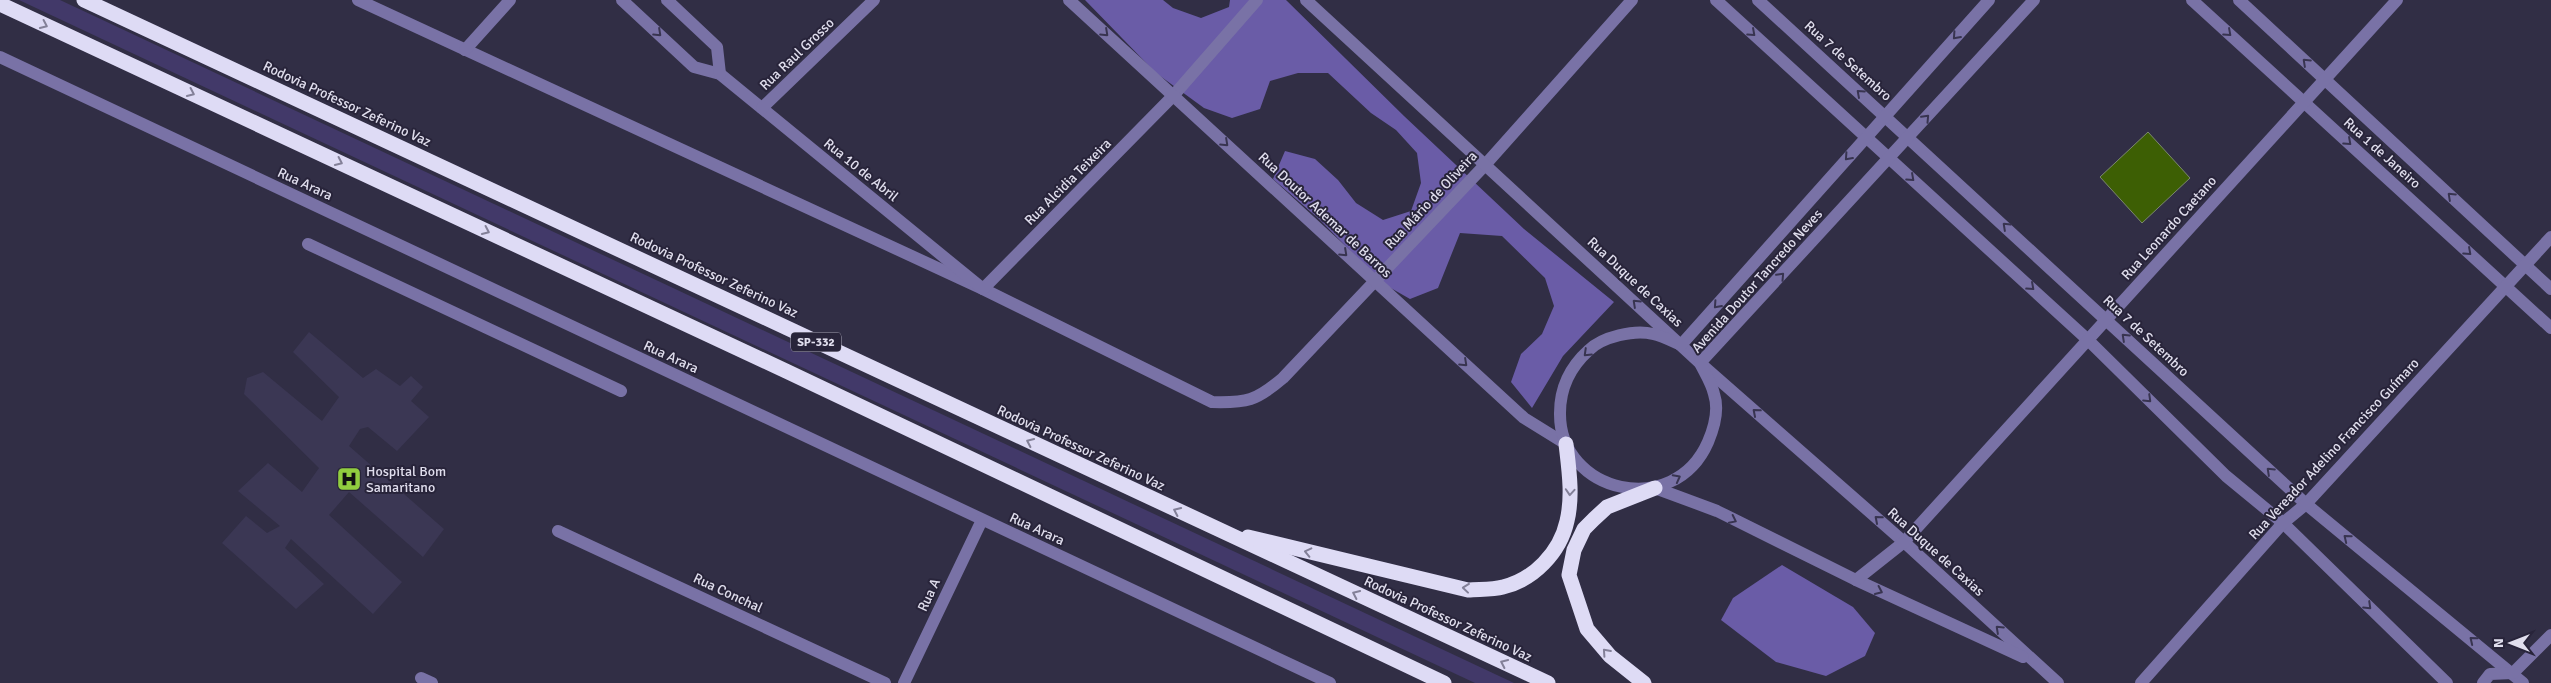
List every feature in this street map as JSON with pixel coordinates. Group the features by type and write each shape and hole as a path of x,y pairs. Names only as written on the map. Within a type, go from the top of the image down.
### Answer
{"highway":[{"name":"Rodovia Professor Zeferino Vaz","path":"84,0 548,214 1209,526 1548,683"},
{"name":"SP-332","path":"0,4 768,363 1444,683"},
{"path":"1209,526 1468,590 1502,588 1530,577 1553,552 1567,522 1571,487 1566,444"},
{"path":"1644,683 1610,656 1587,629 1569,574 1574,550 1584,529 1607,507 1655,488"}],"street":[{"path":"358,0 983,289"},
{"path":"465,50 510,0"},
{"name":"Rua 10 de Abril","path":"622,0 694,67 720,74 983,289"},
{"path":"667,0 717,47 720,74"},
{"name":"Rua Raul Grosso","path":"762,108 874,0"},
{"name":"Rua Doutor Ademar de Barros","path":"1069,0 1524,418 1566,444"},
{"name":"Rua Alcidia Teixeira","path":"983,289 1173,96 1257,0"},
{"name":"Rua Duque de Caxias","path":"1306,0 1700,363 1904,542 2058,683"},
{"name":"Rua Mário de Oliveira","path":"983,289 1212,402 1238,402 1262,396 1283,378 1376,282 1485,165 1632,0"},
{"path":"1716,0 2088,340 2226,476 2282,523 2447,683"},
{"name":"Rua 7 de Setembro","path":"1758,0 2306,504 2513,678 2523,683"},
{"name":"Avenida Doutor Tancredo Neves","path":"1989,0 1681,345 1652,333 1617,335 1590,349 1569,372 1560,398 1560,422 1566,444 1583,468 1608,484 1630,490 1655,488 1682,476 1702,457 1715,427 1715,395 1700,363 2034,0"},
{"name":"Rua 1 de Janeiro","path":"2192,0 2551,328"},
{"name":"Rua 1 de Janeiro","path":"2239,0 2551,289"},
{"name":"Rua Leonardo Caetano","path":"1856,580 1904,542 2397,0"},
{"name":"Rua Arara","path":"0,57 1330,683"},
{"name":"Rua Vereador Adelino Francisco Guímaro","path":"2141,683 2282,523 2306,504 2551,237"},
{"path":"308,244 621,391"},
{"path":"1655,488 1717,511 1856,580 2034,662"},
{"name":"Rua A","path":"904,683 982,520"},
{"name":"Rua Conchal","path":"558,531 885,683"},
{"path":"2483,683 2490,674 2513,678 2551,635"}],"shaded area":[{"path":"19,0 60,0 1514,683 1475,683"},
{"path":"1085,0 1163,0 1173,8 1201,18 1229,7 1230,0 1286,0 1404,116 1524,229 1614,302 1563,356 1532,408 1511,382 1521,354 1542,334 1554,306 1545,278 1502,236 1460,233 1438,288 1410,299 1382,283 1319,219 1273,179 1285,151 1315,159 1338,180 1356,203 1383,220 1411,211 1421,183 1417,153 1396,130 1371,113 1328,73 1298,73 1270,81 1260,109 1232,118 1204,108 1156,73"},
{"name":"Hospital Bom Samaritano","path":"309,332 363,378 376,369 400,386 411,376 423,387 411,401 429,417 397,451 368,427 360,429 349,446 444,529 423,557 349,492 329,515 402,582 373,614 291,539 285,548 324,584 296,609 222,543 246,516 267,533 280,526 238,491 268,463 302,492 319,468 244,394 247,378 263,372 322,421 339,397 293,352"},
{"path":"1782,565 1853,607 1875,633 1865,656 1826,676 1776,662 1721,620 1733,598"}],"building":[{"path":"2148,132 2190,178 2142,223 2100,177"}],"place":[{"name":"Hospital Bom Samaritano","path":"349,479"}]}
